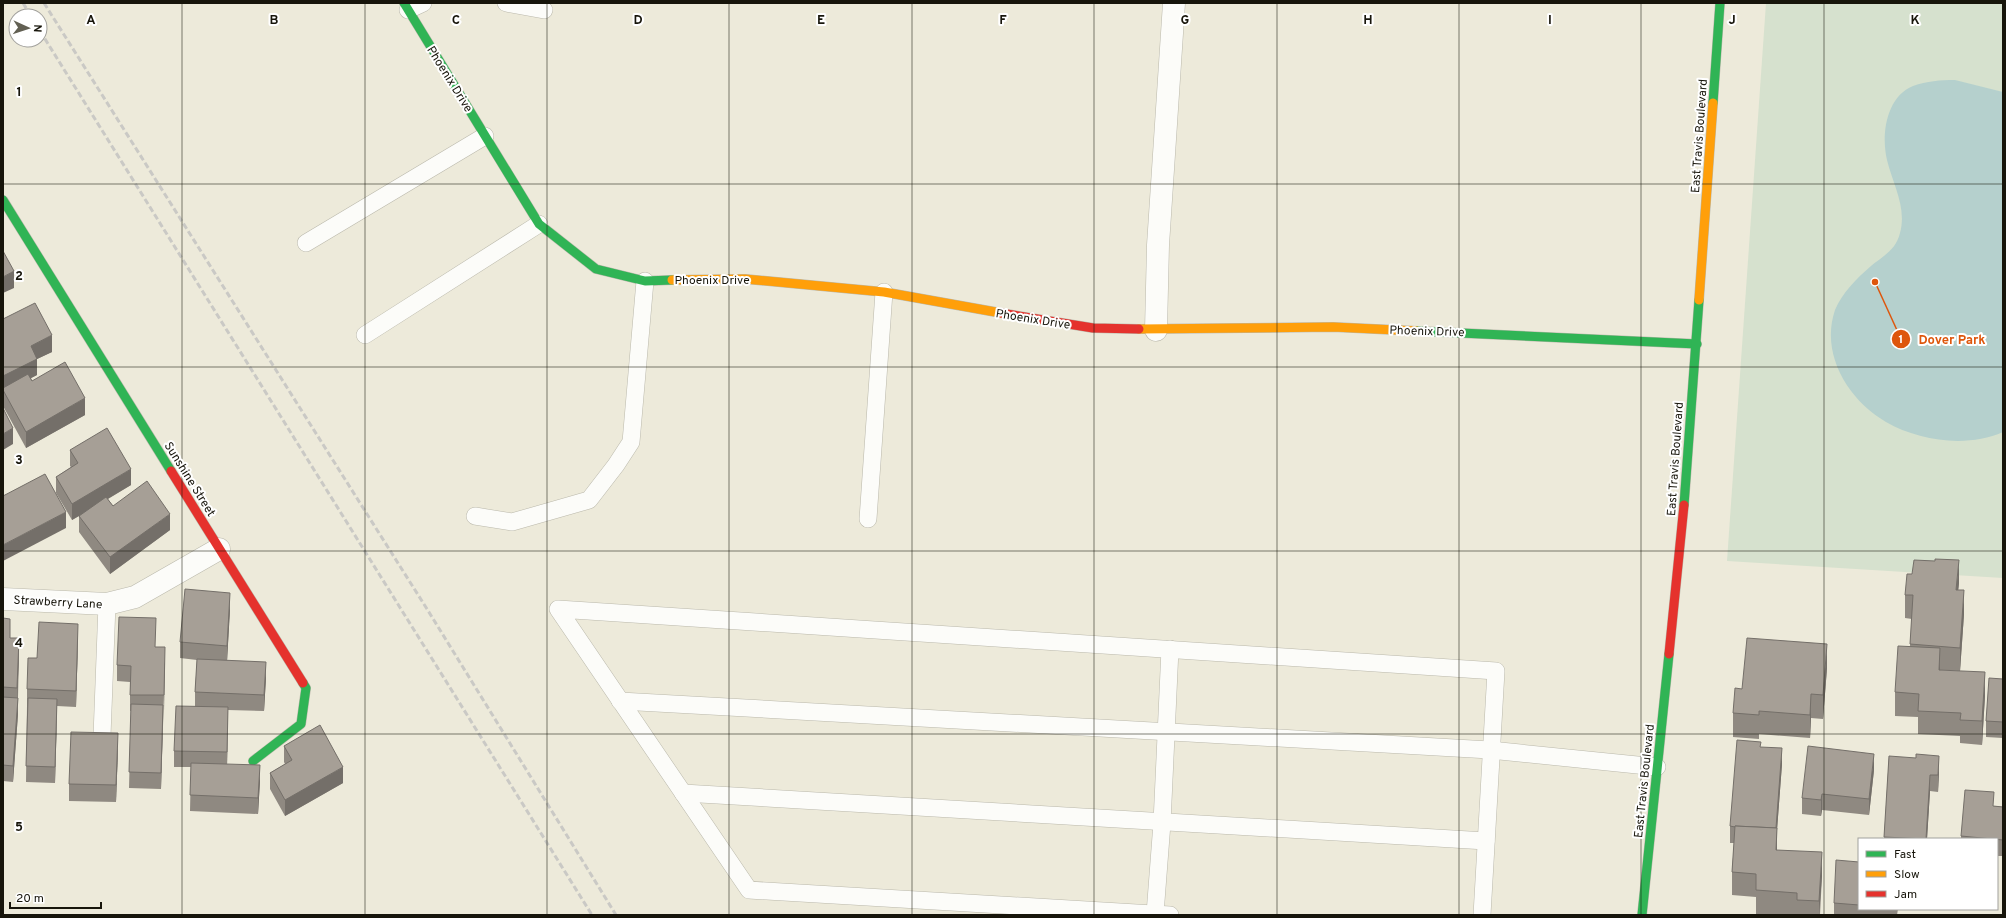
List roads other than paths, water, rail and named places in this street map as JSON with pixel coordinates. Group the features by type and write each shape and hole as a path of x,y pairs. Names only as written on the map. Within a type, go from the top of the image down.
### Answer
{"street":[{"path":"1156,330 1158,245 1174,3"},
{"name":"East Travis Boulevard","path":"1642,915 1675,608 1697,344 1720,3"},
{"name":"Phoenix Drive","path":"406,7 539,224 596,269 645,281 745,279 884,292 1093,328 1156,330 1333,327 1697,344"},
{"name":"Sunshine Street","path":"3,200 306,688 300,724 253,761"},
{"name":"Strawberry Lane","path":"3,599 108,604 135,597 219,549"}],"lane":[{"path":"406,7 423,3"},
{"path":"506,3 544,10"},
{"path":"306,243 485,136"},
{"path":"365,335 539,224"},
{"path":"475,516 512,522 589,500 616,465 631,442 645,281"},
{"path":"868,519 884,292"},
{"path":"102,736 108,604"},
{"path":"1170,649 1162,822 1163,915 749,890 558,609 1170,649 1496,671 1490,750 1482,915"},
{"path":"620,701 1490,750 1657,766"},
{"path":"684,794 1486,841"}],"water":[{"path":"1955,80 2003,92 2003,432 1989,437 1959,441 1928,438 1913,434 1899,429 1872,413 1849,388 1835,359 1831,343 1831,327 1838,304 1850,286 1892,248 1900,233 1902,223 1901,205 1885,150 1885,128 1891,108 1904,91 1913,86 1934,81"}],"railway":[{"path":"23,3 26,8"},
{"path":"44,3 427,609 616,915"},
{"path":"48,44 592,915"}],"place":[{"name":"Dover Park","path":"1875,282"}]}
